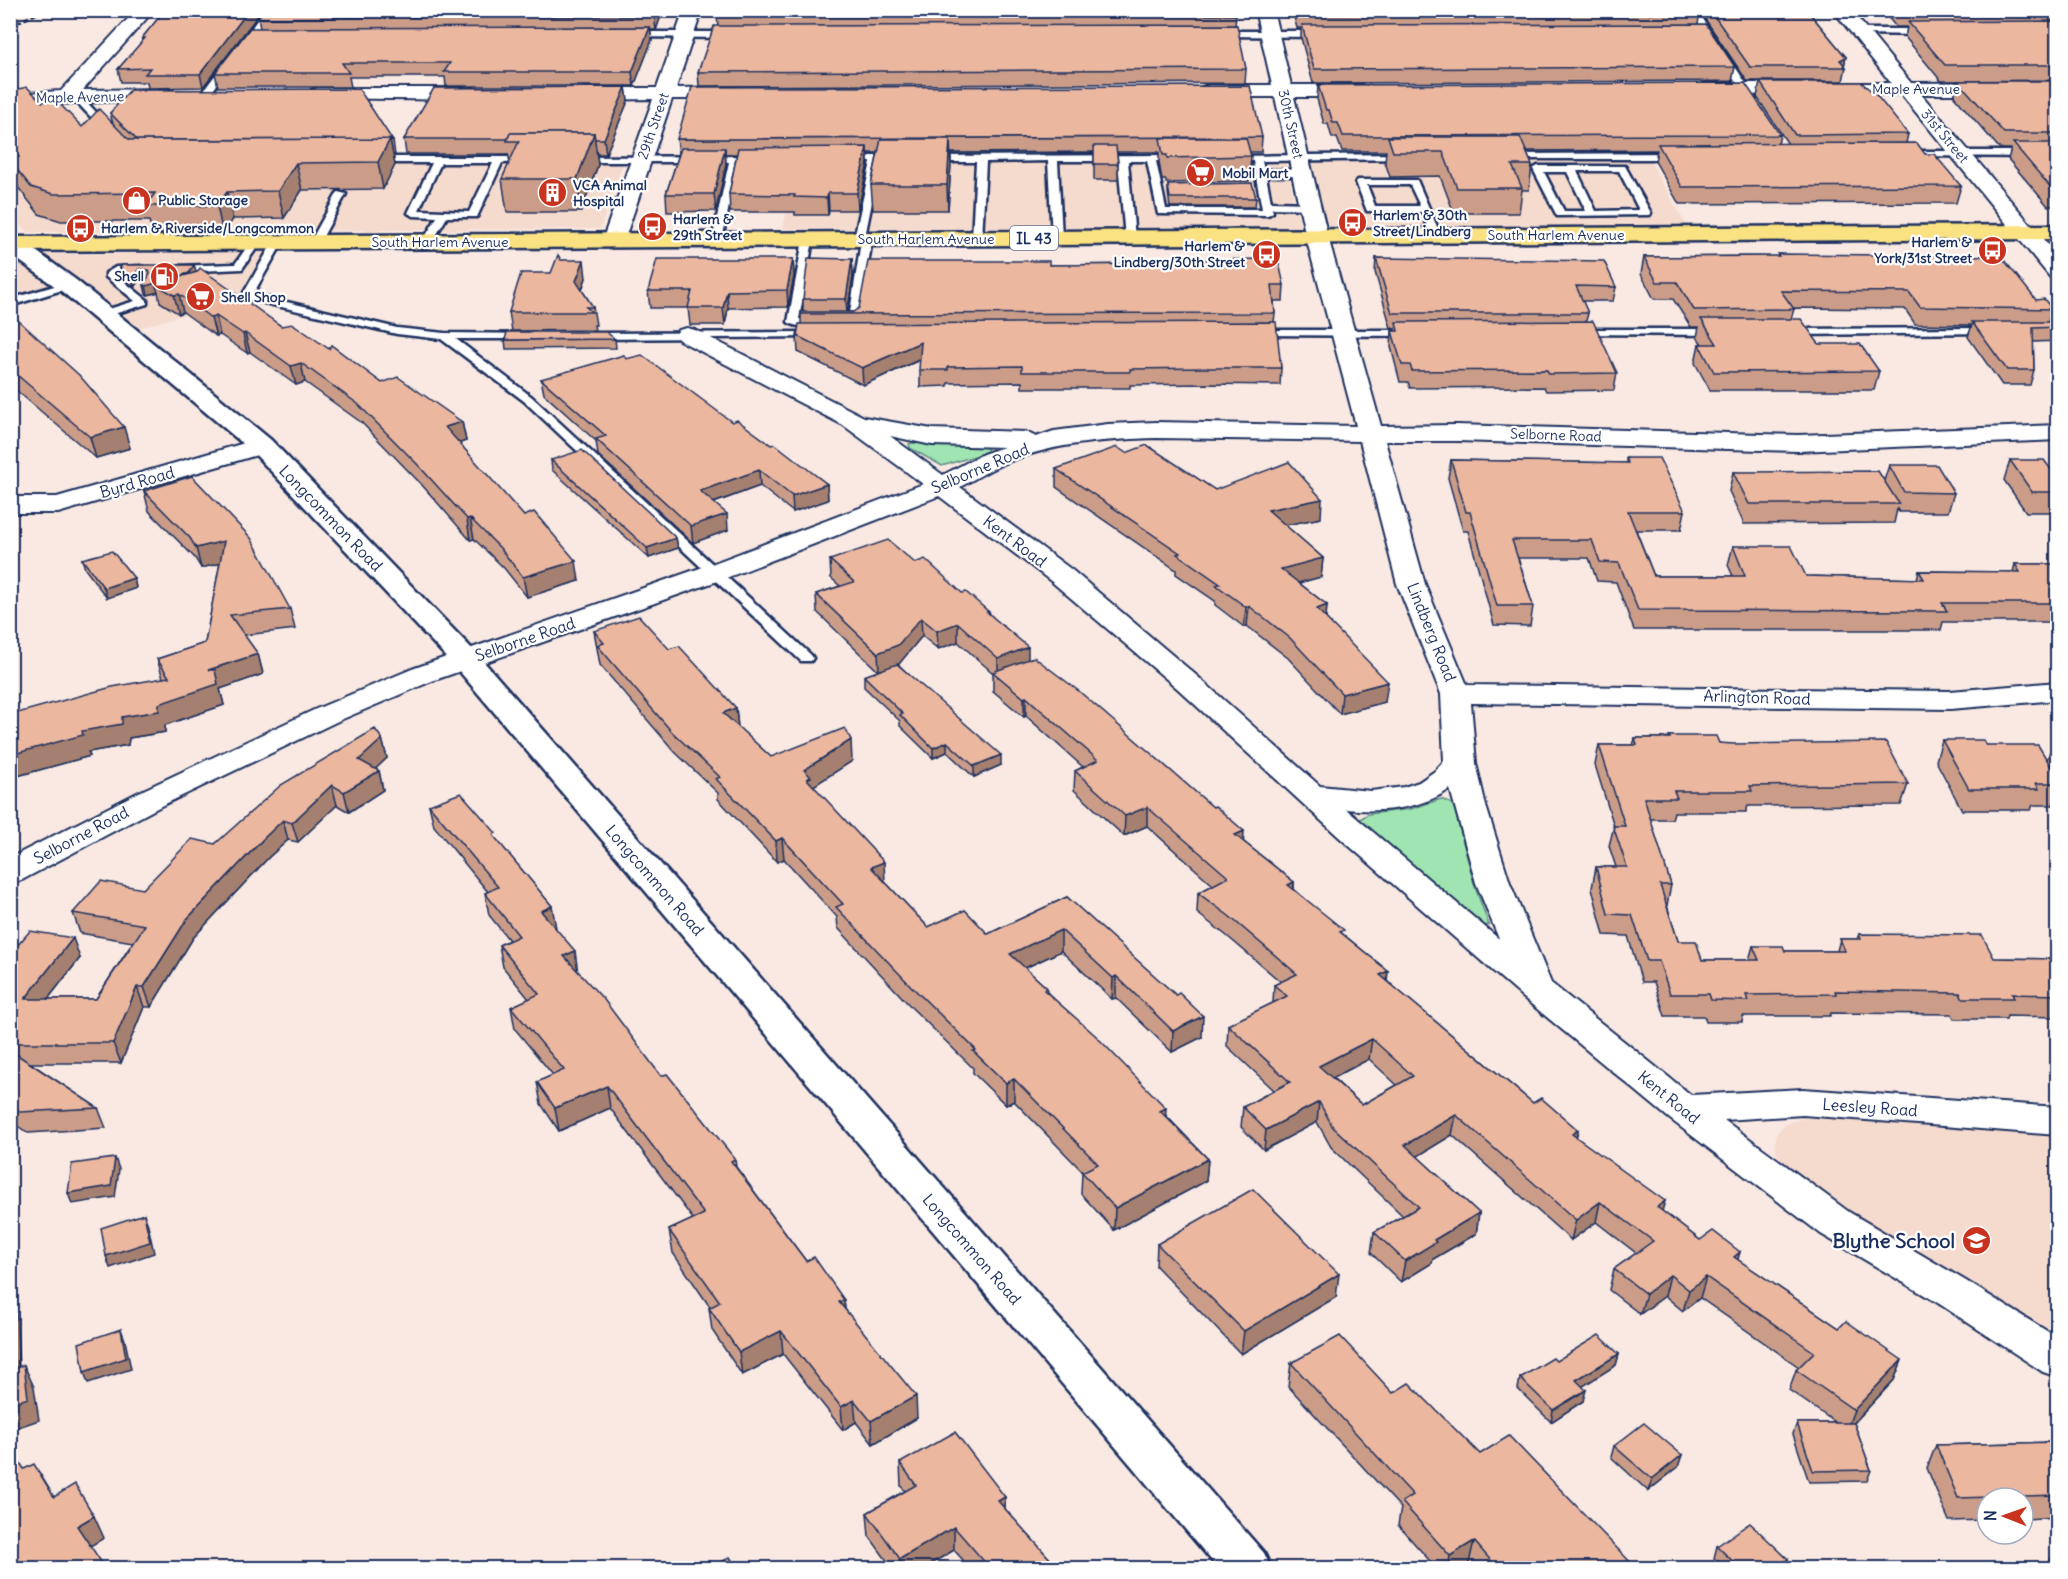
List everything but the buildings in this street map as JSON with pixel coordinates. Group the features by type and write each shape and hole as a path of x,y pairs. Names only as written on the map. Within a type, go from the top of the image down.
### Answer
{"main road":[{"name":"South Harlem Avenue","path":"11,244 1436,236 1589,225 2058,232"}],"street":[{"path":"72,96 146,10"},
{"name":"29th Street","path":"613,241 693,10"},
{"name":"30th Street","path":"1264,10 1317,237"},
{"name":"31st Street","path":"1841,10 2058,272"},
{"name":"Maple Avenue","path":"1686,90 2058,88"},
{"path":"1188,92 1378,91"},
{"path":"564,94 749,93"},
{"path":"301,94 492,94"},
{"name":"Maple Avenue","path":"10,100 72,96 229,95"},
{"name":"Lindberg Road","path":"1317,237 1411,584 1456,694 1460,763 1493,883 1537,990"},
{"name":"Longcommon Road","path":"11,244 69,285 262,446 466,660 1247,1569"},
{"name":"Kent Road","path":"687,335 852,420 942,486 1062,576 1537,990 1683,1109 1835,1223 1952,1292 2058,1360"},
{"name":"Selborne Road","path":"852,420 879,428 932,437 996,440 1054,439 1108,432 1156,430 1527,434 1798,443 2058,432"},
{"name":"Selborne Road","path":"10,872 150,798 327,715 422,675 716,572 942,486 993,459 1054,439"},
{"name":"Byrd Road","path":"10,505 58,505 262,446"},
{"name":"Arlington Road","path":"1456,694 1950,700 2058,691"},
{"path":"1310,794 1337,800 1360,801 1402,798 1440,784 1452,775 1460,763"},
{"name":"Leesley Road","path":"1683,1109 1803,1102 2058,1121"}],"lane":[{"path":"243,45 269,10"},
{"path":"1693,10 1757,108"},
{"path":"1695,32 1707,32"},
{"path":"1859,32 1941,32"},
{"path":"1210,34 1329,34"},
{"path":"621,35 745,35"},
{"path":"250,36 262,36"},
{"path":"205,95 237,53"},
{"path":"72,96 115,137"},
{"path":"1903,154 2058,154"},
{"path":"1502,157 1692,156"},
{"path":"1220,161 1258,165 1300,165 1418,157"},
{"path":"1053,158 1058,238"},
{"path":"1123,158 1130,238"},
{"path":"923,159 1123,158 1186,161"},
{"path":"717,240 734,159"},
{"path":"566,160 770,159"},
{"path":"841,159 911,159"},
{"path":"808,240 793,322 854,322 863,239 876,159"},
{"path":"977,238 981,159"},
{"path":"369,160 543,160"},
{"path":"438,160 413,213 473,215 499,160"},
{"path":"1152,161 1161,188 1161,212 1232,210 1268,213 1258,165"},
{"path":"1258,165 1300,165"},
{"path":"1622,168 1646,213 1589,225 1576,214 1562,214 1538,169 1622,168"},
{"path":"1571,169 1589,225"},
{"path":"1426,209 1371,209 1361,182 1414,182 1426,209 1436,236"},
{"path":"1250,187 1262,186"},
{"path":"315,242 341,194"},
{"path":"1266,205 1311,206"},
{"path":"1186,212 1190,237"},
{"path":"1254,213 1258,237"},
{"path":"427,242 444,214"},
{"path":"1576,214 1589,225"},
{"path":"278,242 247,296 397,331 444,336 540,336"},
{"path":"103,314 143,297 110,275 112,272 123,269 238,267 255,243"},
{"path":"10,303 69,285"},
{"path":"1774,332 1998,331"},
{"path":"1561,332 1727,332"},
{"path":"1246,333 1419,333"},
{"path":"575,336 834,335"},
{"path":"444,336 528,399 806,658"}],"shaded area":[{"path":"625,158 600,229 28,232 11,219 10,186 128,160"},
{"path":"1648,158 1687,226 1324,226 1308,160"},
{"path":"798,160 1285,160 1300,227 783,229"},
{"path":"278,252 255,292 133,330 73,283 11,301 11,255"},
{"name":"Blythe School","path":"1816,1117 2057,1135 2057,1343 1867,1224 1798,1177 1777,1154 1775,1143 1777,1133 1786,1124"}],"green space":[{"path":"916,442 981,446 987,448 988,452 942,466 910,448 909,444"},
{"path":"1441,799 1454,807 1475,887 1489,925 1485,926 1476,921 1360,819 1368,814 1411,809"}],"railway":[{"path":"10,26 44,10"}],"place":[{"name":"Mobil Mart","path":"1201,173"},
{"name":"VCA Animal Hospital","path":"552,193"},
{"name":"Public Storage","path":"137,200"},
{"name":"Harlem & 30th Street/Lindberg","path":"1352,223"},
{"name":"Harlem & 29th Street","path":"652,227"},
{"name":"Harlem & Riverside/Longcommon","path":"80,228"},
{"name":"Harlem & York/31st Street","path":"1993,250"},
{"name":"Harlem & Lindberg/30th Street","path":"1266,254"},
{"name":"Shell","path":"165,276"},
{"name":"Shell Shop","path":"200,297"},
{"name":"Blythe School","path":"1976,1240"}]}
